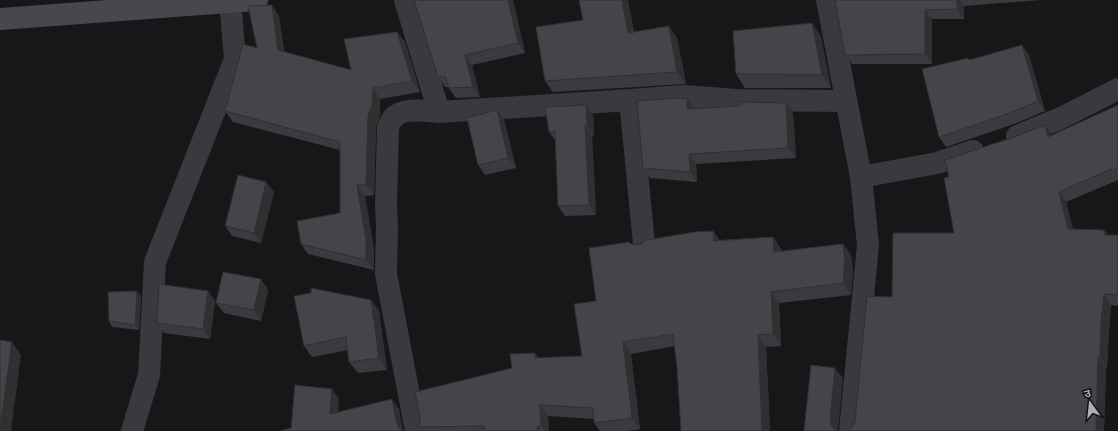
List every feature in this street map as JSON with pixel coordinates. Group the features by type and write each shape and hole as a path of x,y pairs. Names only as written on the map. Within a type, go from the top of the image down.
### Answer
{"main road":[{"path":"0,19 257,0"}],"street":[{"path":"405,0 439,112"},
{"path":"826,0 861,177 868,245 850,431"},
{"path":"132,431 148,376 155,262 235,59 230,1"},
{"path":"861,177 937,163 992,145 1061,118 1118,89"},
{"path":"416,431 386,274 388,127 393,118 408,111 439,112 684,96 737,100 846,101"},
{"path":"630,100 644,244"}],"building":[{"path":"414,0 508,0 518,43 465,55 473,87 449,88 445,76 438,77"},
{"path":"579,0 622,0 628,33 669,26 677,72 545,81 536,27 583,20"},
{"path":"835,0 957,0 957,9 925,10 925,54 845,55"},
{"path":"272,5 278,50 351,70 344,39 397,32 412,81 373,88 372,105 368,116 366,184 357,185 366,240 366,260 301,244 297,221 340,213 340,142 225,111 243,44 257,48 248,6"},
{"path":"812,23 822,75 736,74 733,31"},
{"path":"1022,45 1038,101 1007,114 939,137 922,69 968,58 969,60"},
{"path":"677,98 687,99 687,109 740,106 740,102 786,103 788,148 689,154 690,172 643,168 637,101"},
{"path":"586,105 587,126 585,126 589,205 558,206 555,131 549,132 545,107"},
{"path":"1118,105 1118,168 1112,171 1111,169 1059,192 1068,229 1104,230 1104,235 1118,235 1118,295 1104,294 1101,320 1100,357 1098,357 1096,431 848,431 853,427 855,421 867,296 892,297 893,233 954,233 944,178 949,177 945,160 1045,125 1048,137"},
{"path":"497,110 508,158 478,165 467,118"},
{"path":"238,175 266,182 254,233 225,226"},
{"path":"713,231 714,241 773,237 774,252 843,244 845,260 843,283 771,292 773,334 758,335 762,431 681,431 677,367 673,334 623,342 632,418 594,423 593,408 540,405 541,426 537,426 538,431 485,431 484,426 418,427 420,417 415,392 512,368 510,354 535,353 535,358 582,356 574,304 596,301 589,248 629,242 631,244 638,245 646,240 695,232"},
{"path":"223,272 261,279 254,310 216,303"},
{"path":"159,285 208,291 203,329 157,323"},
{"path":"311,288 371,300 379,358 349,362 346,337 304,346 294,296 311,293"},
{"path":"137,291 135,325 109,321 108,292"},
{"path":"0,340 12,342 0,429"},
{"path":"811,365 835,368 830,419 831,425 836,431 804,431"},
{"path":"295,385 332,389 330,414 392,399 397,424 402,431 280,431 291,428"}]}
